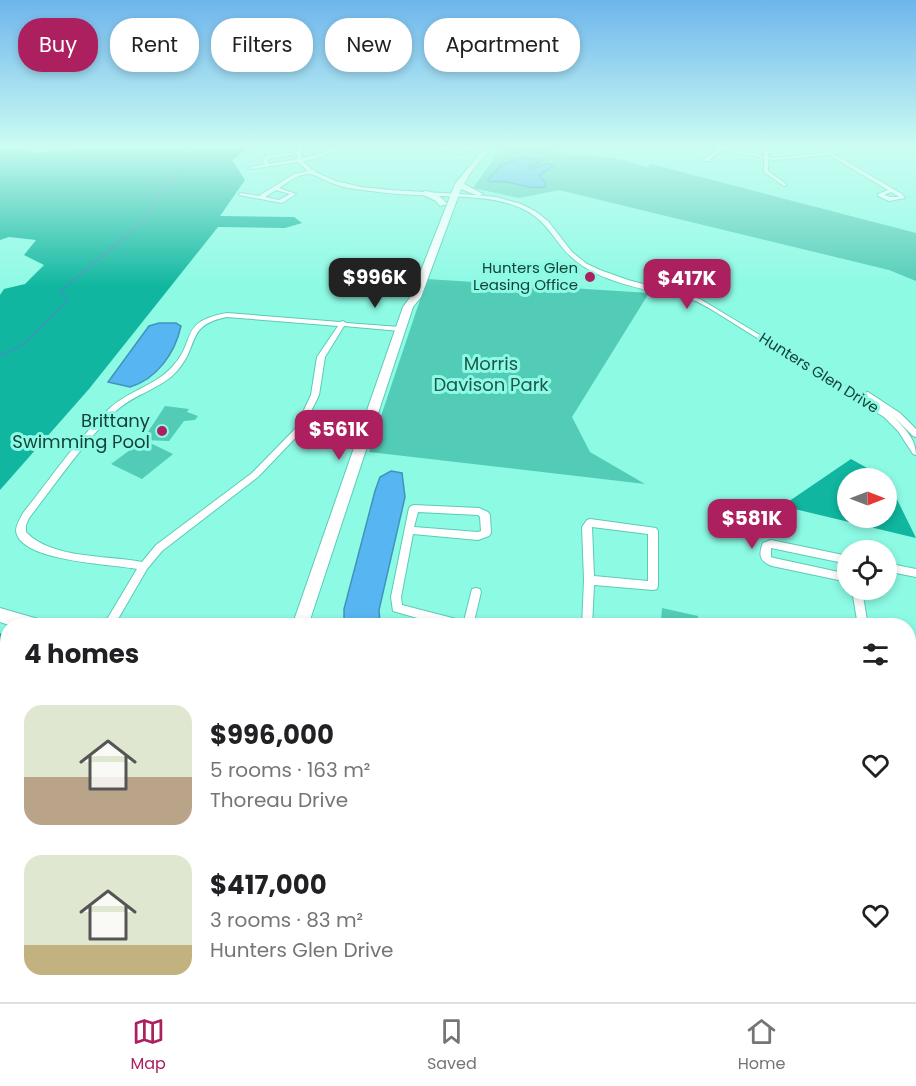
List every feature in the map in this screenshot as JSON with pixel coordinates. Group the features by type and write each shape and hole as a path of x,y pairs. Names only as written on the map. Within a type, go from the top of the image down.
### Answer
{"street":[{"path":"260,198 268,193"},
{"path":"241,194 280,202 294,194 290,193"},
{"path":"424,193 430,193"},
{"path":"427,193 440,199 443,204"},
{"path":"408,307 407,297 443,204 452,193"},
{"path":"304,618 401,326 408,307 416,297 452,193"},
{"name":"Hunters Glen Drive","path":"463,193 498,199 526,208 541,217 566,249 588,267 698,300 711,307 887,415 901,429 916,452"},
{"path":"474,193 479,194"},
{"name":"Hunters Glen Drive","path":"479,194 516,201 543,212 580,255 594,264 700,297 720,306 878,402 916,434"},
{"path":"144,567 46,550 22,534 21,525 113,410 160,380 178,364 191,334 202,322 226,315 401,326"},
{"path":"113,618 144,567 170,538 255,475 289,440 310,409 319,379 321,357 346,323"},
{"path":"409,530 478,536 486,532 488,523 485,515 479,512 414,508 409,530 396,597 398,608 436,618"},
{"path":"587,618 587,527 590,523 653,531 653,586 589,580"},
{"path":"837,558 771,544 766,546 766,559 772,562 837,576"},
{"path":"897,569 916,573"},
{"path":"468,618 476,592"},
{"path":"859,600 862,618"}],"green space":[{"path":"0,193 236,193 220,216 294,217 302,223 285,228 218,227 89,389 0,490 0,295 4,289 25,284 44,265 24,255 36,240 9,237 0,240"},
{"path":"495,193 545,193 519,198"},
{"path":"570,193 761,193 916,233 916,281 889,270"},
{"name":"Morris Davison Park","path":"427,279 649,293 572,417 590,452 645,484 369,452"},
{"path":"165,406 189,409 187,412 198,416 195,420 184,421 169,441 144,440 173,454 142,479 111,464 142,441"},
{"path":"851,459 867,468 838,468"},
{"path":"837,469 837,519 782,506"},
{"path":"897,499 916,538 874,528 897,528"},
{"path":"662,608 698,616 698,618 661,618"}],"water":[{"path":"159,323 176,323 181,326 174,346 163,364 149,378 130,387 108,382 149,326"},
{"path":"391,471 402,473 405,497 379,610 380,618 344,618 344,609 380,477"}],"waterway":[{"path":"0,355 21,346 67,302 61,291 143,222 160,193"}],"place":[{"name":"Hunters Glen Leasing Office","path":"590,277"},
{"name":"Brittany Swimming Pool","path":"162,431"}]}
